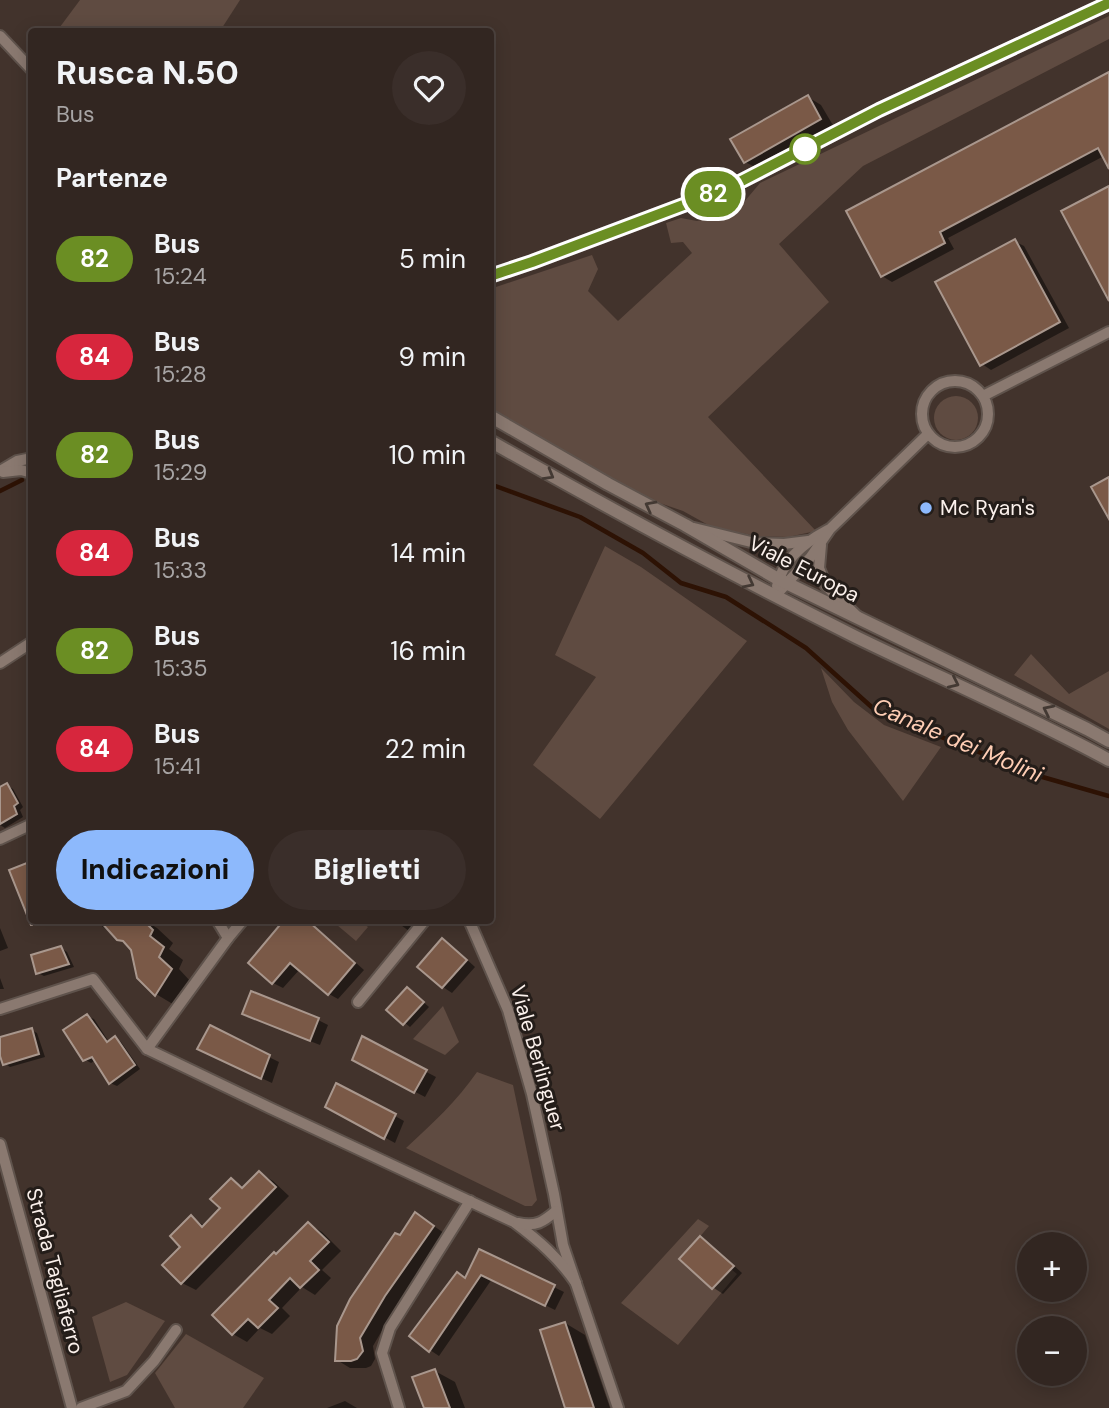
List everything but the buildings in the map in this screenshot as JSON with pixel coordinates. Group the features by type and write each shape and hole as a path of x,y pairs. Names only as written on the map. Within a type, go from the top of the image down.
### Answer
{"street":[{"path":"494,275 726,189 879,110 1109,3"},
{"path":"0,36 28,67"},
{"path":"984,396 1109,332"},
{"path":"965,382 976,387 984,396 989,417 986,428 972,443 953,448 935,441 928,434 923,425 923,405 933,389 943,383 965,382"},
{"name":"Viale Europa","path":"494,417 783,582 1109,741"},
{"path":"775,596 783,582 810,558 830,529 928,434"},
{"name":"Viale Europa","path":"494,443 625,518 775,596 1031,719 1109,760"},
{"path":"0,472 17,461 28,459"},
{"path":"0,472 28,472"},
{"path":"685,525 755,543 808,541"},
{"path":"783,582 785,567 808,541 830,529"},
{"path":"822,542 819,568 826,586 862,620"},
{"path":"0,663 28,645"},
{"path":"0,839 28,826"},
{"path":"219,924 228,938"},
{"path":"147,1049 240,924"},
{"path":"358,1002 422,924"},
{"name":"Viale Berlinguer","path":"471,924 508,1010 532,1094 562,1237"},
{"path":"0,1009 93,979 147,1049 514,1222 541,1242 576,1283"},
{"name":"Strada Tagliaferro","path":"0,1144 72,1408"},
{"path":"399,1408 383,1353 390,1328 470,1201"},
{"path":"514,1222 529,1225 544,1222 556,1211"},
{"path":"536,1223 548,1226 562,1237 618,1408"},
{"path":"541,1242 552,1242 562,1237"},
{"path":"81,1408 126,1391 154,1361 176,1330"}],"shaded area":[{"path":"80,0 240,0 222,28 59,28"},
{"path":"1109,16 1109,39 863,166 779,244 829,302 708,417 816,531 788,537 756,536 710,526 683,511 645,498 494,412 494,288 592,255 598,269 588,291 618,321 692,253 683,242 671,243 666,223 681,218 697,221 734,214 760,183"},
{"path":"956,396 972,402 978,418 972,434 956,440 940,434 934,418 940,402"},
{"path":"605,546 641,567 747,641 600,819 533,765 596,677 555,655"},
{"path":"1031,654 1069,694 1109,671 1109,729 1014,675"},
{"path":"821,668 854,702 884,725 941,747 903,801 848,730 832,702"},
{"path":"364,924 368,927 356,941 337,925"},
{"path":"443,1006 459,1042 445,1055 413,1039"},
{"path":"477,1072 513,1085 537,1200 532,1206 525,1206 406,1148 453,1102"},
{"path":"698,1219 709,1226 680,1260 712,1289 731,1269 737,1274 678,1345 621,1303"},
{"path":"126,1302 165,1321 127,1375 110,1382 92,1317"},
{"path":"186,1334 264,1378 243,1408 175,1408 155,1373"}],"waterway":[{"name":"Canale dei Molini","path":"0,491 22,480"},
{"name":"Canale dei Molini","path":"494,485 580,517 643,553 681,583 726,597 806,648 876,711 1039,776 1109,796"}],"bus line":[{"name":"82","path":"494,275 726,189 879,110 1109,3"}],"place":[{"name":"Mc Ryan's","path":"926,508"}]}
